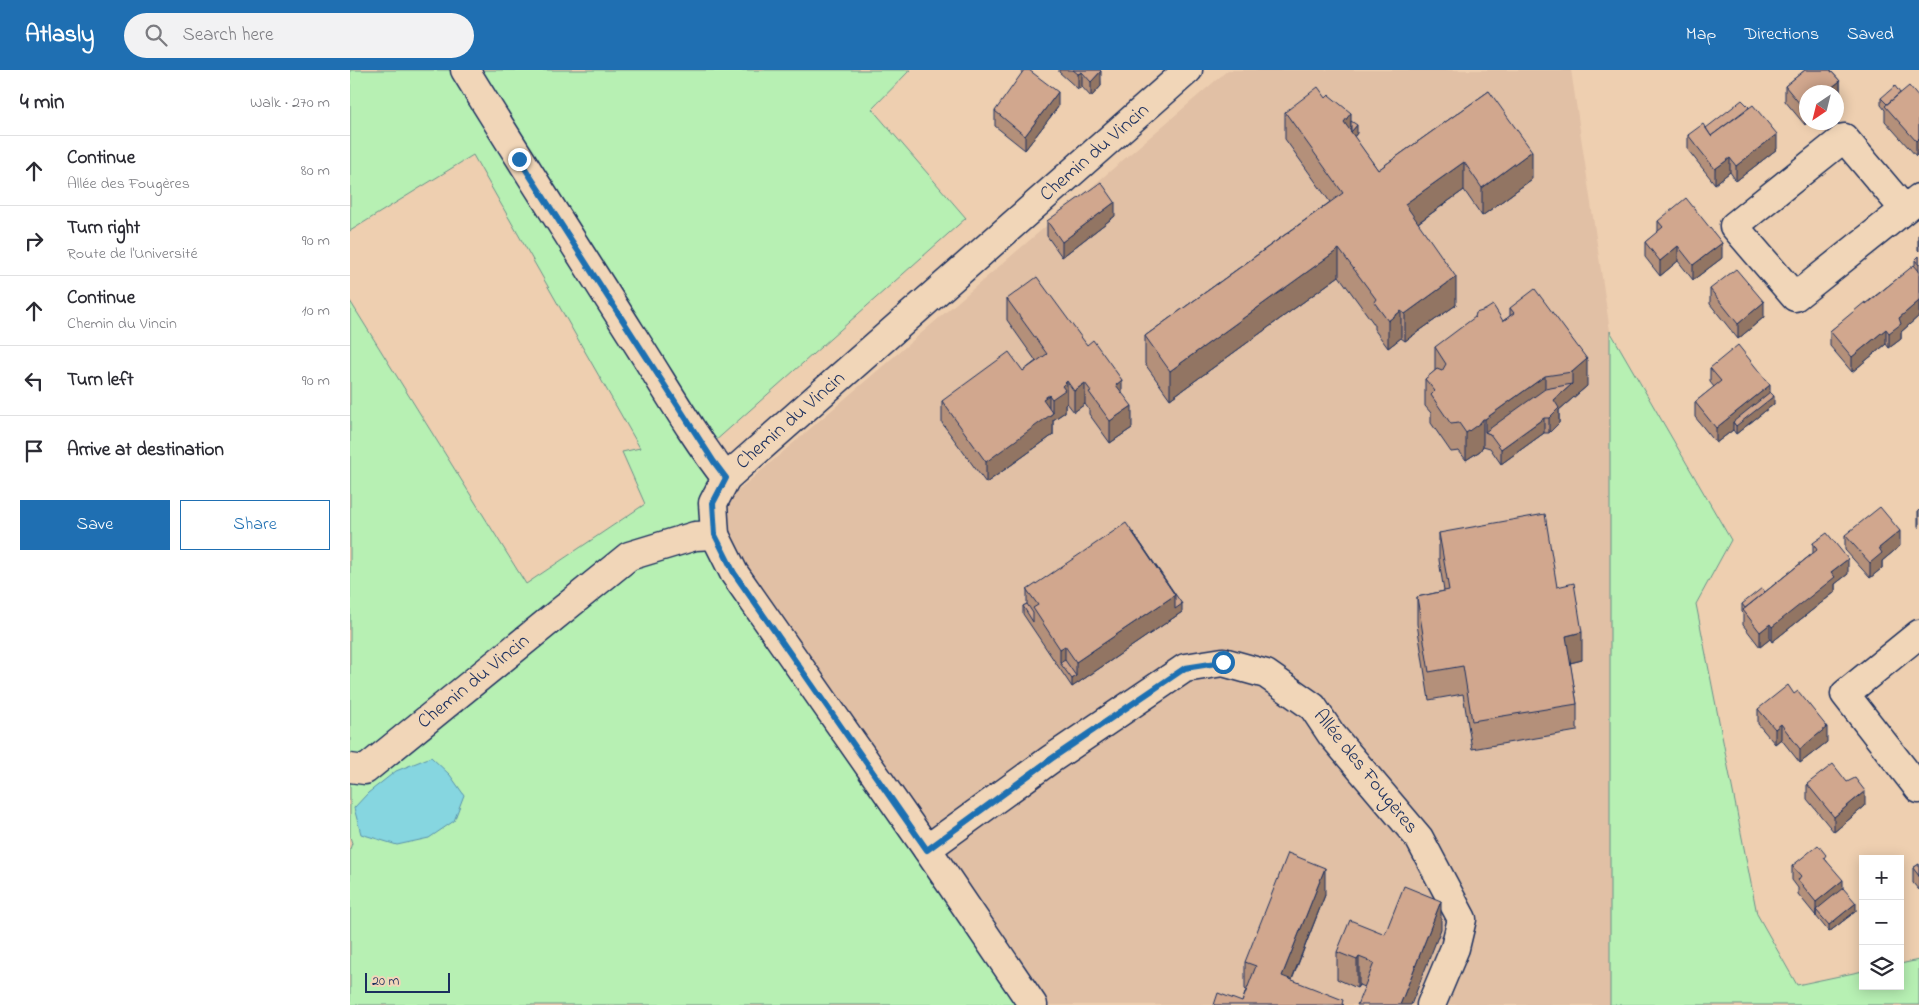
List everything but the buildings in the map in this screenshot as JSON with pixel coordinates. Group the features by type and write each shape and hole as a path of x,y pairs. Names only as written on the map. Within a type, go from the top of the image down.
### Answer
{"street":[{"path":"465,70 519,159 667,390 726,478"},
{"name":"Chemin du Vincin","path":"350,768 365,770 629,556 695,536 715,535 713,503 726,478 1188,70"},
{"path":"1844,138 1912,203 1795,297 1734,226 1844,138"},
{"path":"715,535 734,573 1033,1005"},
{"path":"1919,634 1845,694 1919,789"},
{"name":"Allée des Fougères","path":"927,850 1051,759 1185,668 1223,662 1266,674 1313,707 1332,734 1419,838 1462,918 1454,948 1431,1005"}],"shaded area":[{"path":"1228,70 1571,70 1610,331 1610,1005 1048,1005 912,823 727,537 728,499"}],"green space":[{"path":"350,70 910,70 872,109 966,218 695,459 728,499 727,537 912,823 1048,1005 350,1005 350,849 352,843 350,837 350,301 526,584 645,504 622,452 640,448 473,155 350,231"},
{"path":"1610,331 1731,540 1696,604 1757,914 1797,985 1859,972 1859,990 1904,990 1904,963 1919,960 1919,1005 1610,1005"}],"water":[{"path":"431,757 450,775 464,795 454,821 429,838 397,845 361,834 354,808 368,793 396,771"}],"route":[{"path":"519,159 726,478 713,503 715,535 734,573 927,850 1051,759 1185,668 1223,662"}]}
